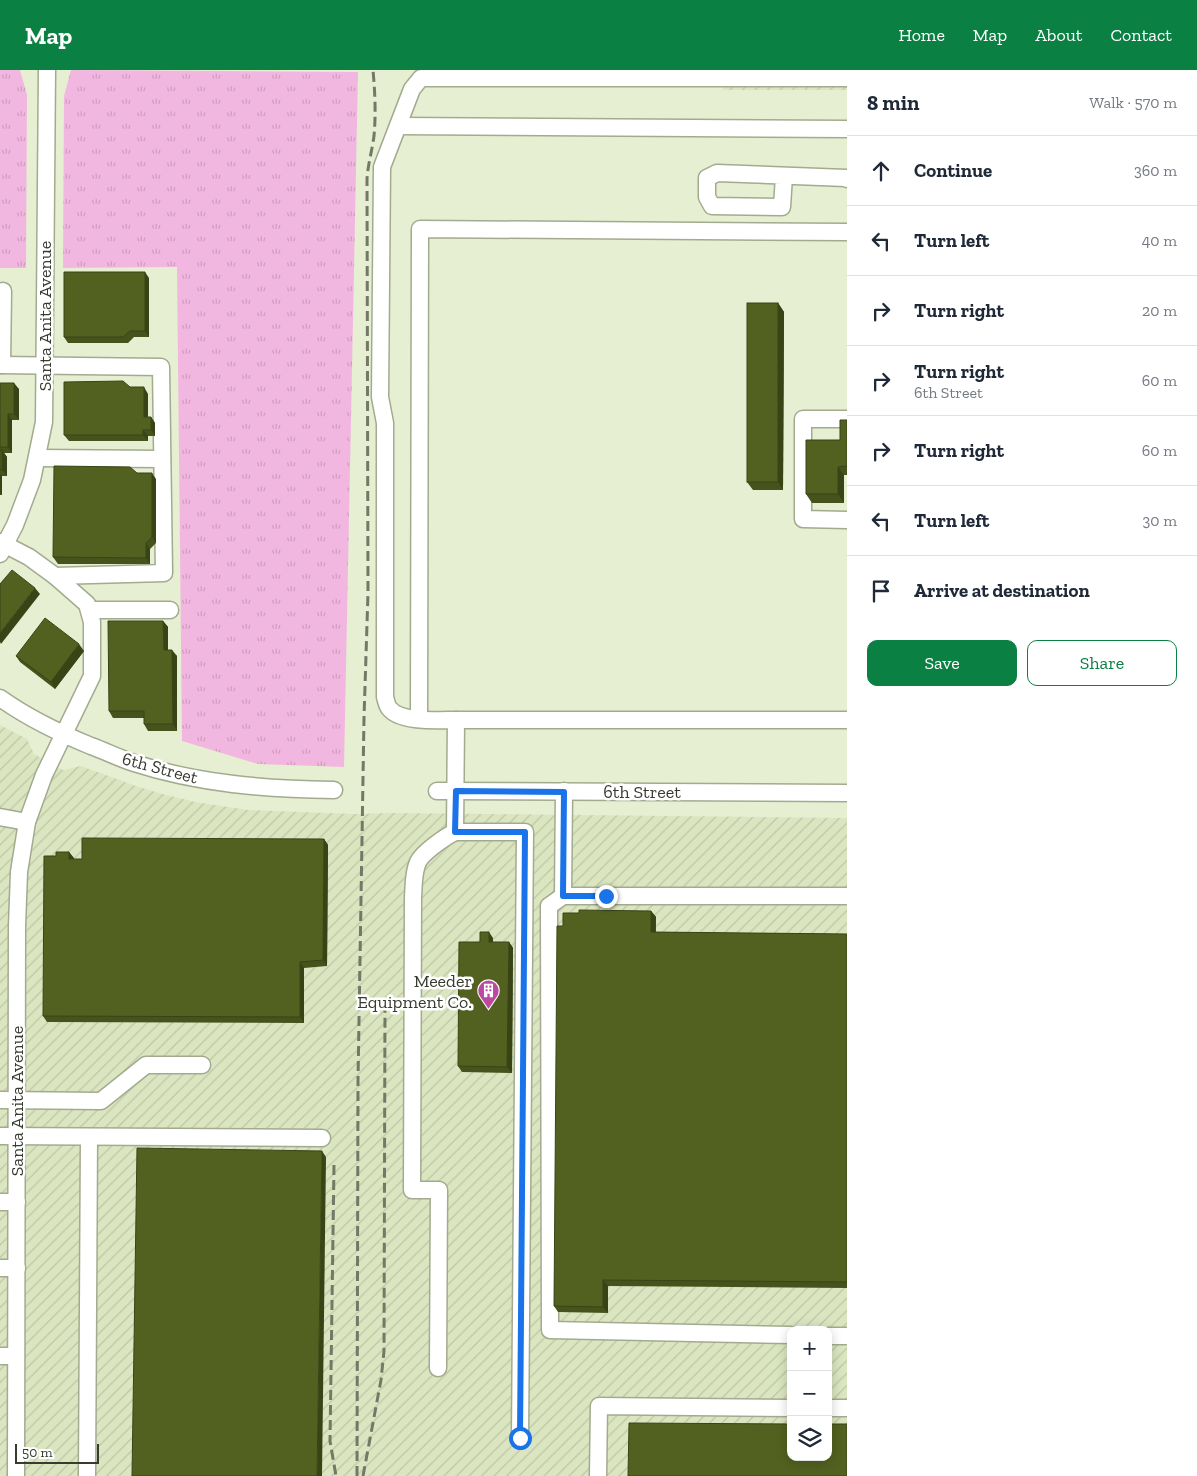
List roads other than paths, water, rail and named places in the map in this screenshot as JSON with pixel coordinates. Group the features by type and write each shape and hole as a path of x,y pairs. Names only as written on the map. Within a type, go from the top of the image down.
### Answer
{"street":[{"name":"Santa Anita Avenue","path":"2,547 24,504 38,458 44,422 47,70"},
{"path":"847,78 421,74 412,89 382,167 380,397 385,422 386,696 389,708 399,716 419,719 456,720 847,720"},
{"path":"398,126 847,129"},
{"path":"784,176 782,207 712,206 707,197 707,178 717,173 784,176 847,179"},
{"path":"419,719 420,229 847,232"},
{"path":"4,291 1,365 161,367 164,573 55,576"},
{"path":"847,419 803,419 803,520 847,520"},
{"path":"38,458 162,460"},
{"path":"2,547 29,557 55,576 87,604 89,610 170,610"},
{"name":"Santa Anita Avenue","path":"16,1476 8,1356 17,1268 16,1099 19,872 27,822 44,775 92,676 92,622 89,610"},
{"name":"6th Street","path":"0,698 63,734 133,762 195,778 230,784 334,790"},
{"path":"455,832 456,720"},
{"name":"6th Street","path":"437,791 847,793"},
{"path":"563,896 564,792"},
{"path":"0,816 27,822"},
{"path":"438,1368 439,1190 412,1190 414,877 419,860 442,838 455,832 525,832 520,1438"},
{"path":"787,1335 550,1330 550,906 563,896 847,896"},
{"path":"0,1100 101,1101 146,1065 202,1065"},
{"path":"0,1136 322,1138"},
{"path":"87,1476 89,1137"},
{"path":"0,1202 17,1202"},
{"path":"0,1268 17,1268"},
{"path":"832,1336 847,1336"},
{"path":"598,1476 599,1406 787,1408"},
{"path":"832,1408 847,1408"}],"railway":[{"path":"357,1476 358,1081 368,593 367,179 375,128 373,70"},
{"path":"363,1476 381,1380 384,1351 385,1003"},
{"path":"334,1165 330,1441 336,1476"}],"place":[{"name":"Meeder Equipment Co.","path":"488,1010"}]}
